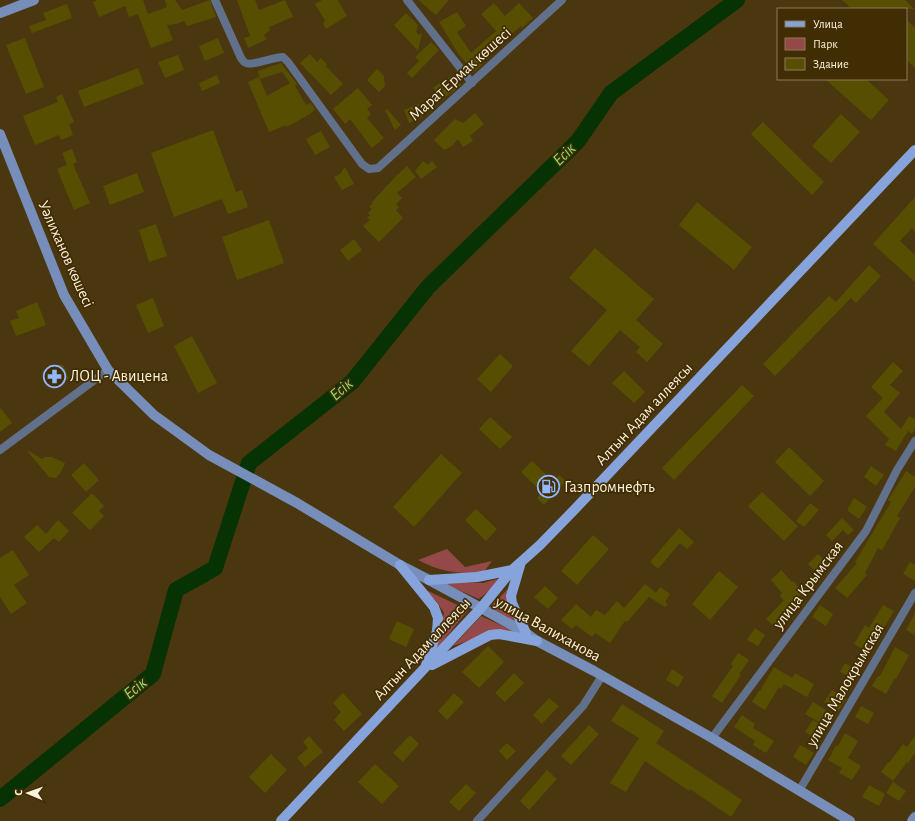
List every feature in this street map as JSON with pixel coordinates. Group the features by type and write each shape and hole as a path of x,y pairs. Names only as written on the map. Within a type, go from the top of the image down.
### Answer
{"main road":[{"path":"0,13 34,0"},
{"name":"Уәлиханов көшесі","path":"0,134 64,295 108,370 154,415 209,455"},
{"name":"Алтын Адам аллеясы","path":"281,821 481,608 512,570 540,545 575,509 915,150"},
{"name":"улица Валиханова","path":"209,455 297,503 400,565 481,608 526,633 537,641 712,738 850,821"},
{"path":"522,560 511,596 512,603 526,633"},
{"path":"400,565 434,607 438,618 437,631 424,668"},
{"path":"429,580 477,577 512,570"},
{"path":"424,668 490,635 498,634 537,641"},
{"path":"912,821 915,817"}],"street":[{"name":"Марат Ермак көшесі","path":"215,0 241,58 246,63 251,63 276,57 283,57 362,164 369,169 378,168 562,0"},
{"path":"407,0 472,83"},
{"path":"0,450 108,370"},
{"name":"улица Крымская","path":"712,738 866,531 897,470 915,441"},
{"name":"улица Малокрымская","path":"799,791 915,593"},
{"path":"477,821 583,706 602,676"}],"green space":[{"path":"447,549 465,567 492,561 483,573 474,573 442,570 418,560"},
{"path":"505,577 479,599 438,581 483,583"},
{"path":"512,585 509,596 509,609 516,623 490,607"},
{"path":"426,590 468,610 434,652 444,613 437,602"},
{"path":"481,616 516,632 492,633 453,646"}],"building":[{"path":"97,0 143,0 148,14 167,7 165,0 175,0 182,10 210,0 216,17 187,26 184,21 167,25 173,40 151,48 138,14 129,17 125,6 99,17 93,2"},
{"path":"237,0 255,0 259,10 285,0 293,17 269,27 270,30 264,35 267,39 248,48 244,38 250,36"},
{"path":"322,0 338,0 347,16 326,29 323,24 325,21 315,4"},
{"path":"418,0 449,0 436,15"},
{"path":"842,0 905,0 914,9 907,8 851,8"},
{"path":"494,3 505,16 519,3 533,18 522,28 521,26 504,40 503,39 479,60 483,64 474,72 459,55 439,22 457,12 466,26 457,32 471,53 496,31 481,14"},
{"path":"67,4 72,18 32,33 29,26 46,20 43,13"},
{"path":"406,13 418,25 416,32 419,35 422,33 418,51 394,25"},
{"path":"907,20 915,28 915,68 907,60"},
{"path":"25,38 44,87 26,94 6,45"},
{"path":"218,38 224,53 205,61 199,46"},
{"path":"431,42 439,50 412,78 407,73 419,61 415,57"},
{"path":"310,54 317,62 321,58 327,64 326,66 343,84 331,95 300,63"},
{"path":"178,55 184,70 165,78 158,62"},
{"path":"281,63 297,84 295,86 306,105 311,103 315,109 310,114 287,127 286,125 269,132 248,82 259,77 267,96 290,83 282,72 260,79 258,71"},
{"path":"138,68 144,84 84,107 78,91"},
{"path":"377,69 384,76 385,86 379,92 367,80"},
{"path":"217,75 220,83 202,91 199,83"},
{"path":"452,75 461,85 442,99 433,88"},
{"path":"826,80 867,80 889,100 871,120"},
{"path":"358,88 372,105 367,109 371,114 367,118 384,138 372,148 350,119 345,124 333,109"},
{"path":"62,94 74,122 69,124 73,135 61,140 59,135 35,145 23,116 58,102 56,97"},
{"path":"418,104 423,117 409,123 404,110"},
{"path":"387,109 401,125 395,130 385,110"},
{"path":"475,113 484,124 470,136 473,141 463,147 458,139 452,146 444,150 434,140 455,119 463,123"},
{"path":"841,114 860,132 831,163 812,146"},
{"path":"763,122 824,182 812,195 751,134"},
{"path":"213,130 236,192 242,190 248,207 228,214 222,199 174,217 151,153"},
{"path":"321,131 330,147 315,155 306,139"},
{"path":"72,149 77,162 73,164 90,203 74,210 57,169 67,165 62,153"},
{"path":"423,161 428,165 432,161 437,167 421,179 415,171"},
{"path":"407,166 416,177 397,193 402,198 396,204 399,207 396,210 403,218 379,242 363,226 370,220 367,218 370,215 368,213 372,209 369,207 397,175"},
{"path":"345,167 354,184 342,190 334,177 340,174"},
{"path":"137,173 144,192 110,205 103,186"},
{"path":"915,197 915,232 912,228 900,241 915,255 915,282 873,244"},
{"path":"697,202 752,247 734,270 679,225"},
{"path":"269,220 284,263 237,280 222,237"},
{"path":"156,224 167,256 149,262 139,230"},
{"path":"354,239 362,250 348,261 340,250"},
{"path":"595,248 654,299 636,320 663,344 647,362 636,352 640,347 620,330 589,366 571,351 607,310 569,278"},
{"path":"869,265 881,276 856,303 851,298 775,376 763,364 829,296 836,302"},
{"path":"153,298 164,326 148,333 136,305"},
{"path":"37,302 46,325 16,336 10,321 19,318 16,311"},
{"path":"192,336 217,383 198,393 174,346"},
{"path":"500,354 513,366 491,392 477,379"},
{"path":"893,362 903,371 890,385 900,393 884,412 901,429 909,416 915,419 915,429 912,434 908,431 896,451 885,445 889,439 866,416 883,398 871,387"},
{"name":"ЛОЦ - Авицена","path":"63,364 69,379 48,387 42,372"},
{"path":"624,371 645,392 634,403 612,383"},
{"path":"742,385 754,396 674,480 662,468"},
{"path":"0,407 12,423 0,432"},
{"path":"490,417 512,437 500,449 479,429"},
{"path":"789,447 824,481 810,496 775,462"},
{"path":"29,451 42,459 45,457 52,457 65,463 61,472 56,478 49,477 28,452"},
{"path":"441,454 462,473 414,527 393,507"},
{"name":"Газпромнефть","path":"532,461 553,481 559,475 566,481 544,505 537,498 542,492 521,472"},
{"path":"84,463 99,480 86,492 71,475"},
{"path":"871,466 884,475 876,486 864,477"},
{"path":"906,471 915,477 915,487 897,516 900,518 882,550 878,548 865,573 867,575 847,598 835,588 857,563 855,562 891,502 888,500"},
{"path":"762,492 798,526 784,541 748,506"},
{"path":"92,493 104,506 99,511 104,516 90,530 72,513"},
{"path":"854,498 867,507 859,519 848,511 848,508"},
{"path":"810,503 819,510 804,527 796,521"},
{"path":"476,509 497,529 486,541 465,520"},
{"path":"842,518 854,530 848,535 843,530 832,541 826,535"},
{"path":"58,520 69,531 59,542 54,538 39,552 24,537 37,525 46,534"},
{"path":"679,528 694,542 687,549 680,543 658,569 650,562"},
{"path":"593,535 609,549 577,585 561,571"},
{"path":"13,550 29,575 14,585 27,603 11,614 0,597 0,558"},
{"path":"818,554 827,562 817,573 808,564"},
{"path":"910,562 915,565 915,581 903,574"},
{"path":"781,570 803,592 782,614 785,617 775,627 766,619 784,600 780,596 782,593 771,580"},
{"path":"719,571 738,587 710,620 692,604"},
{"path":"645,584 656,593 660,587 670,594 665,602 668,604 665,607 649,597 627,622 625,621 610,643 595,633 592,637 576,625 572,629 561,620 576,604 591,617 596,610 605,615 617,601 624,608"},
{"path":"545,586 558,598 548,609 534,597"},
{"path":"820,605 833,614 826,626 812,617"},
{"path":"883,605 894,611 869,653 854,644 865,625 869,628"},
{"path":"915,613 915,635 906,630"},
{"path":"397,621 414,629 406,647 389,639"},
{"path":"755,628 765,635 758,646 747,640"},
{"path":"488,646 504,662 479,688 462,672"},
{"path":"895,647 909,655 886,694 872,686 878,676 880,676"},
{"path":"738,653 749,660 739,674 741,675 722,703 712,696 733,666 731,664"},
{"path":"845,663 856,670 852,678 840,672"},
{"path":"774,667 792,678 795,673 814,684 807,697 784,684 781,689 779,687 765,710 752,702"},
{"path":"672,669 684,677 678,687 666,680"},
{"path":"514,673 524,683 505,702 495,693"},
{"path":"832,690 846,699 838,711 824,702"},
{"path":"343,693 362,714 344,731 334,720 341,712 333,703"},
{"path":"454,693 464,702 447,720 438,711"},
{"path":"549,698 559,706 542,724 533,715"},
{"path":"813,702 826,710 819,722 805,714"},
{"path":"622,704 664,731 656,743 742,800 731,817 645,761 626,792 610,783 639,738 611,721"},
{"path":"861,706 874,713 868,724 855,717"},
{"path":"742,715 755,724 753,728 774,741 766,753 753,745 755,741 734,727"},
{"path":"813,720 826,728 819,740 805,732"},
{"path":"589,725 599,734 571,765 561,756"},
{"path":"845,733 858,741 848,758 861,766 852,780 839,773 842,768 828,760 836,745 838,746"},
{"path":"410,735 419,744 403,762 393,753"},
{"path":"309,736 323,752 305,767 297,758 308,748 303,742"},
{"path":"915,736 915,753 893,781 881,772 903,744 907,747"},
{"path":"507,743 516,751 507,760 499,751"},
{"path":"800,745 814,753 806,765 793,757"},
{"path":"271,754 287,770 265,793 249,777"},
{"path":"375,764 399,786 382,804 358,782"},
{"path":"547,770 557,779 529,810 520,801"},
{"path":"893,782 906,791 899,801 886,793"},
{"path":"466,784 476,793 459,811 449,802"},
{"path":"869,785 885,794 879,806 862,797"}],"waterway":[{"name":"Есік","path":"0,799 153,674 176,590 215,568 249,463 352,382 428,287 578,141 611,93 737,0"}],"place":[{"name":"ЛОЦ - Авицена","path":"55,376"},
{"name":"Газпромнефть","path":"549,487"}]}
